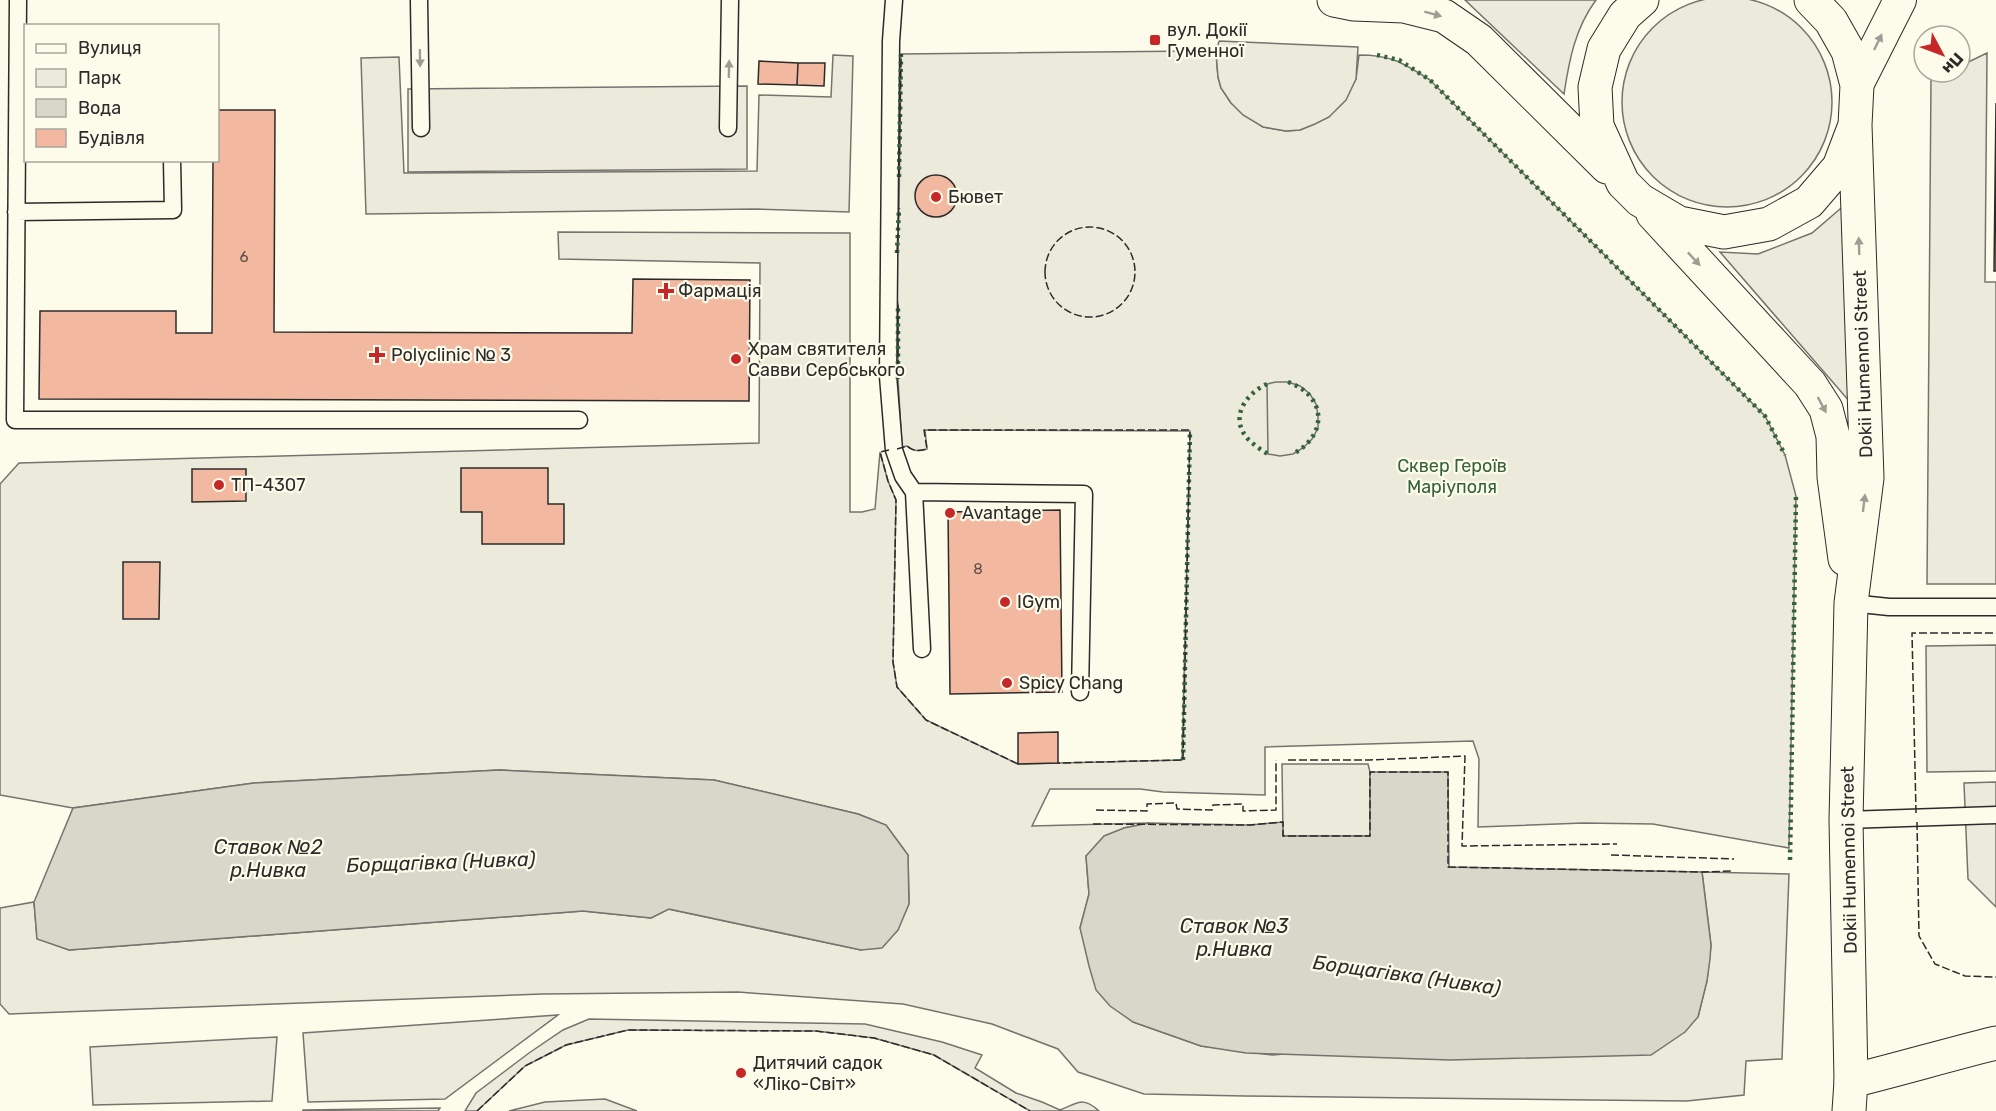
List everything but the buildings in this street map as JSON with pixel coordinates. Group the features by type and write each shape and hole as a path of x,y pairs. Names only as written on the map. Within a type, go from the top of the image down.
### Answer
{"street":[{"path":"1334,0 1354,4 1404,6 1444,16 1479,40 1632,192 1679,224 1724,232 1769,224 1809,202 1839,167 1855,125 1857,85 1848,51 1831,21 1811,0"},
{"path":"1632,192 1597,126 1595,87 1604,49 1625,15 1642,0"},
{"path":"1857,85 1900,0"},
{"name":"Dokii Humennoi Street","path":"1850,1096 1846,820 1851,603 1867,478 1855,125"},
{"name":"Dokii Humennoi Street","path":"1632,192 1810,384 1826,409 1833,436 1834,477 1851,603"},
{"path":"1850,1096 1910,1067 1996,1043"}],"lane":[{"path":"18,0 21,104 16,212 15,420 579,420"},
{"path":"419,0 421,128"},
{"path":"728,128 730,0"},
{"path":"894,0 891,42 888,376 894,450 903,476 914,492 922,649"},
{"path":"16,212 172,210 172,162"},
{"path":"914,492 1084,494 1080,692"},
{"path":"1851,603 1888,608 1996,607"},
{"path":"1846,820 1996,815"}],"green space":[{"path":"1706,-1 1748,-1 1758,1 1786,14 1802,27 1815,43 1828,71 1832,92 1832,112 1828,133 1809,169 1794,184 1777,195 1758,203 1737,207 1717,207 1696,203 1660,184 1645,169 1634,152 1626,133 1622,112 1622,92 1626,71 1639,43 1652,27 1668,14 1696,1"},
{"path":"1465,0 1596,0 1578,33 1564,94"},
{"name":"Сквер Героїв Маріуполя","path":"1197,51 1216,53 1221,88 1231,103 1263,127 1286,131 1300,130 1329,117 1356,79 1359,55 1389,58 1430,80 1765,416 1785,455 1796,496 1789,848 1653,824 1583,823 1478,827 1479,759 1473,741 1265,747 1265,795 1163,792 1140,789 1050,789 1032,826 1149,823 1124,828 1086,856 1089,894 1080,928 1133,1022 1201,1046 1273,1055 1698,1017 1707,980 1711,945 1702,872 1789,874 1782,1059 1746,1061 1744,1095 1687,1101 1144,1094 1078,1072 1058,1049 992,1024 903,1004 738,992 542,994 9,1014 0,1004 0,908 34,902 37,938 69,950 583,911 651,918 668,909 861,950 909,904 908,855 886,825 858,814 714,780 499,770 254,783 73,808 0,795 0,484 19,463 759,443 760,263 559,259 558,232 850,233 850,512 875,509 880,452 896,500 893,662 897,687 926,720 1018,764 1182,760 1190,431 925,430 927,449 902,447 898,379 898,305 895,281 899,208 901,54"},
{"path":"1987,53 1985,282 1996,282 1996,584 1927,584 1931,84 1972,84 1972,60"},
{"path":"833,55 853,56 849,212 756,209 366,214 361,58 399,57 404,173 757,171 759,95 831,97"},
{"path":"1847,203 1850,402 1720,252 1758,254 1812,233"},
{"path":"1996,645 1996,771 1927,772 1926,646"},
{"path":"558,1015 445,1099 308,1102 303,1033"},
{"path":"589,1019 865,1024 942,1042 982,1055 975,1068 1016,1093 1060,1110 1084,1102 1099,1111 1030,1111 934,1055 874,1038 816,1031 628,1030 566,1045 525,1066 477,1111 465,1111 476,1093 529,1053 563,1030"},
{"path":"277,1037 272,1101 93,1105 90,1047"},
{"path":"605,1099 637,1111 509,1111 545,1102"},
{"path":"440,1108 438,1111 303,1111 303,1110"}],"shaded area":[{"path":"1219,41 1358,47 1356,79 1346,100 1329,117 1300,130 1286,131 1263,127 1243,115 1221,88 1216,53"},
{"path":"747,86 747,169 408,172 408,89"},
{"path":"1288,382 1300,386 1310,394 1316,404 1318,416 1318,428 1312,439 1293,454 1280,456 1268,454 1267,384"},
{"path":"1282,764 1368,764 1370,836 1283,836"},
{"path":"1996,782 1996,907 1968,879 1964,783"}],"water":[{"name":"Ставок №2 р.Нивка","path":"499,770 714,780 858,814 886,825 908,855 909,904 898,930 882,948 861,950 669,909 651,918 583,911 69,950 37,939 34,902 73,808 254,783"},
{"name":"Ставок №3 р.Нивка","path":"1370,772 1448,772 1449,867 1702,872 1711,945 1707,981 1698,1017 1685,1032 1651,1055 1450,1060 1246,1053 1201,1046 1133,1022 1110,1006 1096,990 1080,928 1089,894 1086,856 1104,836 1124,828 1149,823 1250,825 1283,822 1283,836 1370,836"}],"hedge":[{"path":"899,177 901,54"},
{"path":"1377,55 1399,60 1430,80 1765,416 1785,455"},
{"path":"897,253 899,208"},
{"path":"898,305 898,379"},
{"path":"1288,382 1301,388 1310,396 1316,406 1318,416 1317,427 1312,437 1293,454"},
{"path":"1267,384 1246,400 1242,407 1240,423 1248,439 1268,454"},
{"path":"1183,760 1190,430"},
{"path":"1790,860 1796,496"}],"fence":[{"path":"899,177 901,54"},
{"path":"897,253 899,208"},
{"path":"1090,227 1107,231 1122,240 1131,255 1135,272 1131,289 1122,304 1107,313 1090,317 1073,313 1058,304 1049,289 1045,272 1049,255 1058,240 1073,231 1090,227"},
{"path":"898,305 898,379"},
{"path":"897,449 907,446 917,450 927,449 924,430 1190,430 1183,760 1058,763"},
{"path":"889,450 880,452 896,500 893,662 897,687 926,720 1018,764"},
{"path":"1916,813 1912,633 1996,633"},
{"path":"1288,760 1369,760 1465,756 1462,846 1617,844"},
{"path":"1096,810 1147,811 1147,804 1176,803 1177,809 1212,810 1213,805 1243,804 1243,811 1276,810 1276,760"},
{"path":"1093,824 1250,825 1283,822 1283,836 1370,836 1370,772 1448,772 1448,867 1732,871"},
{"path":"1917,822 1919,936 1935,964 1965,976 1996,977"},
{"path":"1611,855 1734,859"},
{"path":"477,1111 525,1066 566,1045 628,1030 816,1031 874,1038 934,1055 1030,1111"}],"place":[{"name":"вул. Докії Гуменної","path":"1155,40"},
{"name":"Бювет","path":"936,197"},
{"name":"Фармація","path":"666,291"},
{"name":"Polyclinic № 3","path":"377,355"},
{"name":"Храм святителя Савви Сербського","path":"736,359"},
{"name":"ТП-4307","path":"219,485"},
{"name":"Avantage","path":"950,513"},
{"name":"IGym","path":"1005,602"},
{"name":"Spicy Chang","path":"1007,683"},
{"name":"Дитячий садок «Ліко-Світ»","path":"741,1073"}],"water label":[{"name":"Борщагівка (Нивка)","path":"441,862"},
{"name":"Борщагівка (Нивка)","path":"1407,975"}]}
